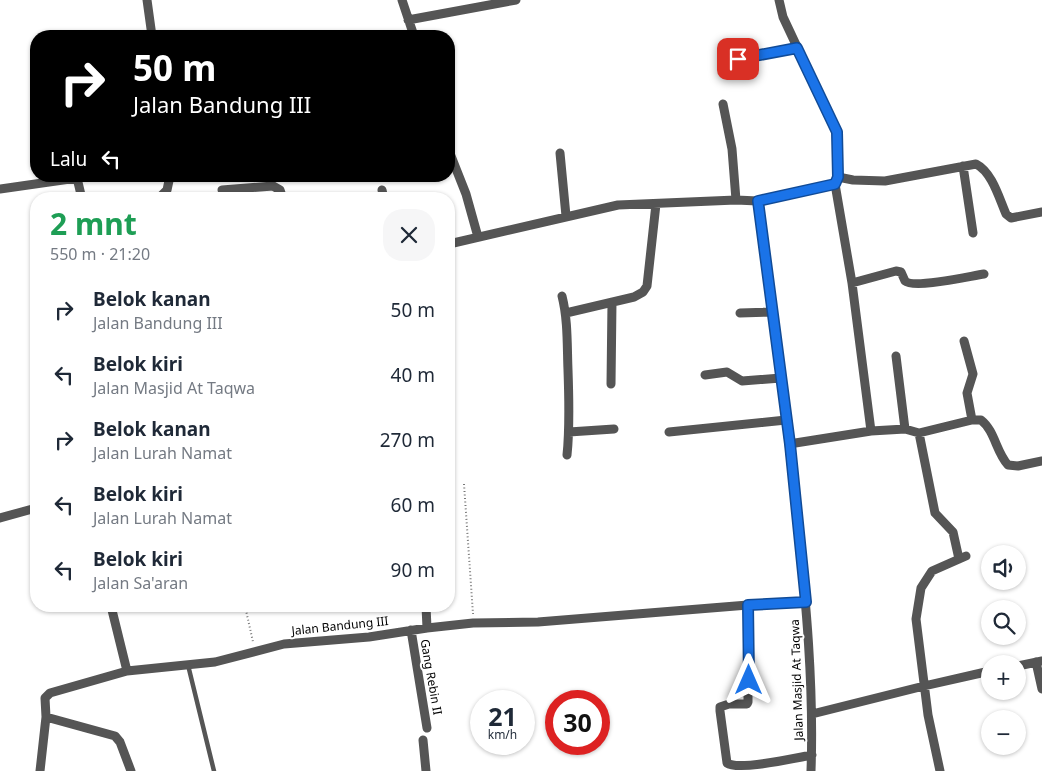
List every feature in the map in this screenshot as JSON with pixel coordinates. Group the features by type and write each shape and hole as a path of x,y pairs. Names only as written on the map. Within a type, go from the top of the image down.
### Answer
{"street":[{"path":"147,0 151,30"},
{"path":"402,0 412,30"},
{"path":"408,20 516,0"},
{"path":"779,0 783,17 837,132 836,181 872,432"},
{"path":"723,104 732,149 736,200"},
{"path":"560,154 566,216"},
{"path":"455,243 618,205 736,200 758,201 836,181 886,181 976,164 982,167 988,176 1006,214 1011,218 1042,212"},
{"path":"455,166 466,194 478,237"},
{"path":"963,166 973,232"},
{"path":"0,189 45,182"},
{"path":"222,190 273,186 281,192"},
{"name":"Jalan Masjid At Taqwa","path":"758,201 790,444 806,602 812,714 811,771"},
{"path":"566,313 634,298 643,292 647,286 656,204"},
{"path":"852,283 896,271 901,272 905,281 911,284 984,274"},
{"path":"562,296 566,313 569,432 567,455"},
{"path":"611,384 612,302"},
{"path":"740,313 773,312"},
{"path":"964,341 973,374 967,393 972,420"},
{"path":"896,356 905,429"},
{"path":"705,375 727,372 742,380 781,378"},
{"path":"669,432 786,420"},
{"path":"790,444 905,429 919,433 972,420 981,420 988,425 1000,453 1008,465 1018,466 1042,461"},
{"path":"569,432 614,428"},
{"path":"919,433 935,513 953,532 963,558 932,571 922,588 916,619 924,686 940,771"},
{"path":"0,518 30,510"},
{"name":"Jalan Bandung III","path":"40,771 46,717 46,698 50,693 126,671 215,662 284,644 369,637 473,623 538,622 806,602"},
{"path":"748,605 748,702 747,704 724,704 720,706 727,763 736,769 771,765 812,755"},
{"path":"112,612 126,671"},
{"path":"426,612 427,628"},
{"name":"Gang Rebin II","path":"411,630 428,728"},
{"path":"1026,664 1039,661 1042,689"},
{"path":"812,714 981,673"},
{"path":"46,717 115,736 120,742 131,771"},
{"path":"423,740 426,771"}],"lane":[{"path":"738,59 797,48"},
{"path":"187,664 214,771"}],"path":[{"path":"464,484 473,623"},
{"path":"246,612 255,652"}],"route":[{"path":"738,59 797,48 837,132 838,177 835,184 758,201 790,444 806,602 748,605 749,680"}]}
